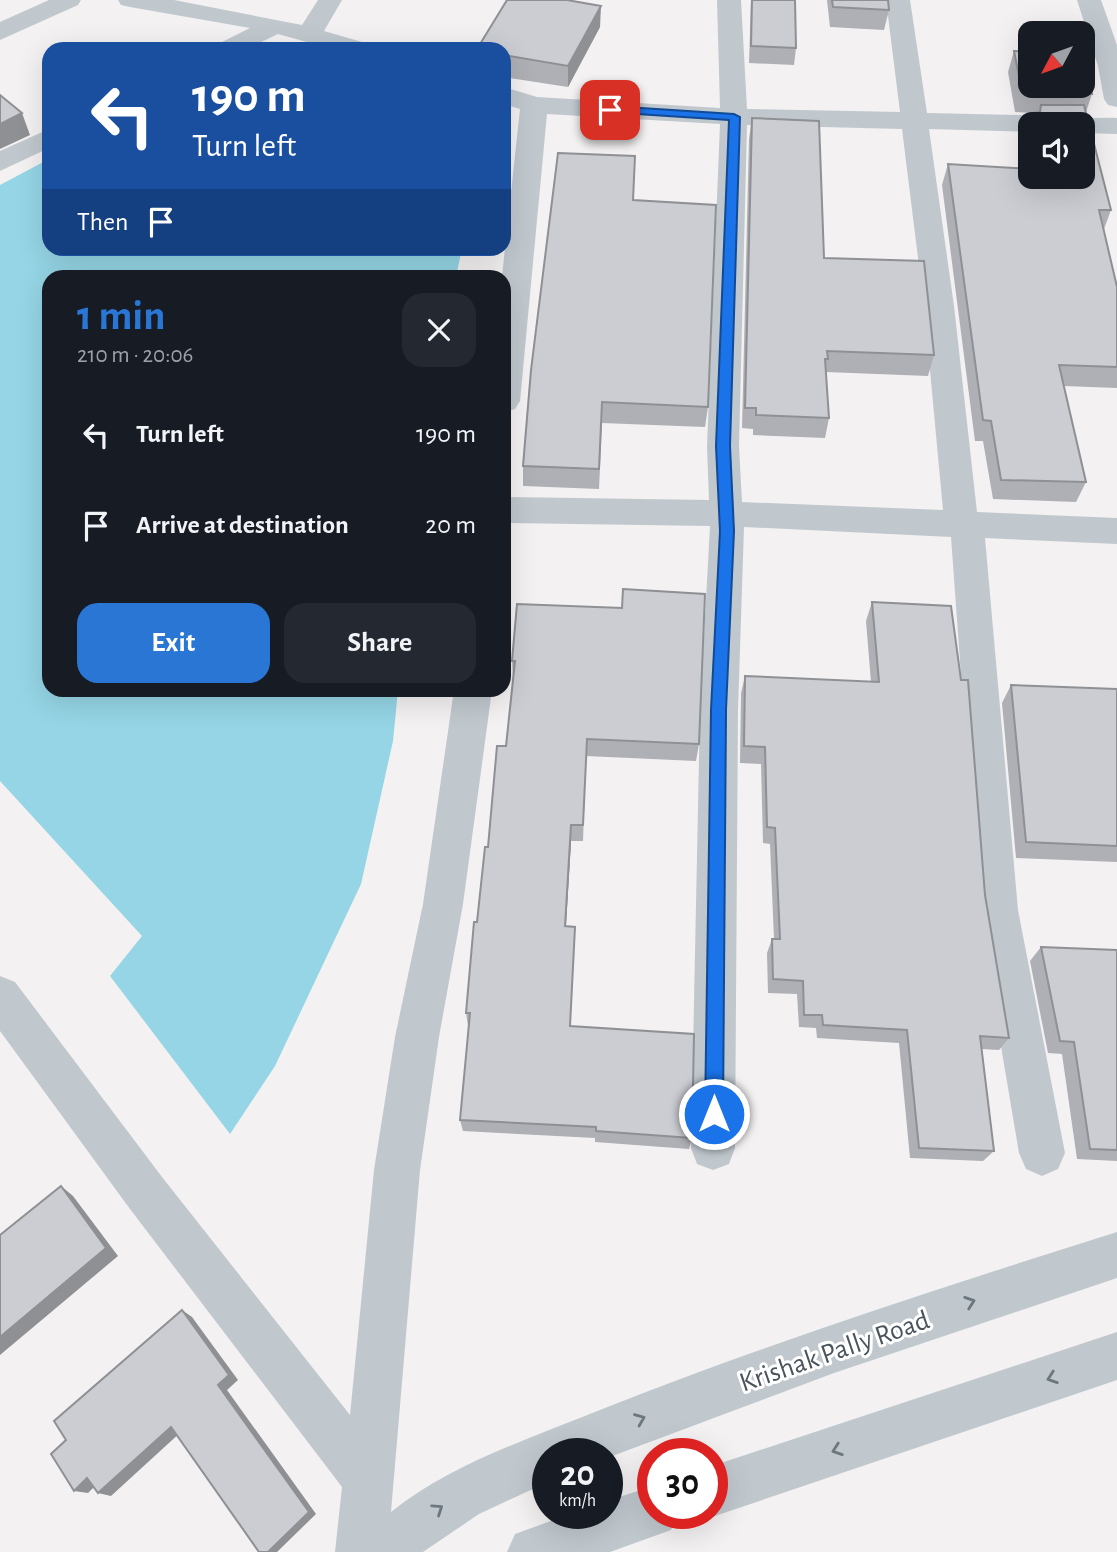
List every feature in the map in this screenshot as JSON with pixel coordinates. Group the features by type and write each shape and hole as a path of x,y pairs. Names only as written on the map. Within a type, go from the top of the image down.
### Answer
{"street":[{"path":"0,32 69,0"},
{"path":"130,0 276,25 338,42"},
{"path":"310,33 330,0"},
{"path":"713,1148 718,736 726,513 723,446 734,117 729,0"},
{"path":"898,0 916,120 962,526 968,536 998,910 1042,1153"},
{"path":"1089,0 1111,66 1117,99"},
{"path":"241,42 276,25"},
{"path":"511,97 534,105 734,117 1018,123"},
{"path":"511,332 534,105"},
{"path":"1095,125 1117,126"},
{"path":"0,162 42,141"},
{"path":"511,510 641,510 1117,531"},
{"path":"361,1552 397,1170 417,1037 443,904 472,697"},
{"path":"0,996 68,1084 146,1193 367,1478"},
{"name":"Krishak Pally Road","path":"593,1438 644,1417 981,1298 1117,1255"},
{"path":"728,1487 1117,1356"},
{"path":"386,1552 396,1541 442,1506 532,1464"},
{"path":"533,1552 637,1517"}],"water":[{"path":"42,163 42,256 460,256 457,270 42,270 42,697 397,697 393,741 361,884 275,1066 230,1134 110,976 142,936 0,781 0,185"}],"building":[{"path":"507,0 567,0 601,6 568,66 511,56 511,42 481,42"},
{"path":"752,0 795,0 796,48 751,46"},
{"path":"832,0 888,0 889,10 833,7"},
{"path":"1014,51 1018,51 1018,71"},
{"path":"0,95 22,113 0,124"},
{"path":"1041,105 1084,105 1086,112 1040,112"},
{"path":"752,118 819,121 824,258 924,261 934,355 827,351 828,359 825,359 829,418 756,415 756,408 745,408"},
{"path":"1095,148 1111,210 1099,210 1117,287 1117,367 1059,365 1086,482 1001,480 991,421 983,420 948,164 1018,168 1018,189 1095,189"},
{"path":"558,153 635,156 633,200 716,205 708,407 602,402 599,469 523,466 531,370"},
{"path":"623,589 705,594 699,744 587,739 583,825 571,825 565,926 575,927 570,1026 694,1034 692,1138 596,1131 596,1127 460,1120 470,1013 466,1013 474,922 477,922 485,847 488,847 497,746 506,746 515,661 512,661 517,604 622,608"},
{"path":"872,602 951,606 961,680 968,680 985,895 1009,1038 980,1036 994,1151 919,1148 907,1030 823,1025 822,1015 804,1015 803,981 773,979 772,939 780,939 775,828 767,827 765,747 744,746 745,676 879,682"},
{"path":"1011,685 1117,689 1117,846 1026,842"},
{"path":"1041,947 1117,950 1117,1150 1090,1149 1074,1042 1060,1041"},
{"path":"61,1186 106,1248 0,1337 0,1235"},
{"path":"182,1310 229,1375 218,1385 309,1512 268,1552 259,1552 171,1427 98,1493 87,1478 74,1491 51,1454 66,1440 54,1421"}],"route":[{"path":"610,110 734,117 723,446 727,531 719,710 714,1114"}]}
